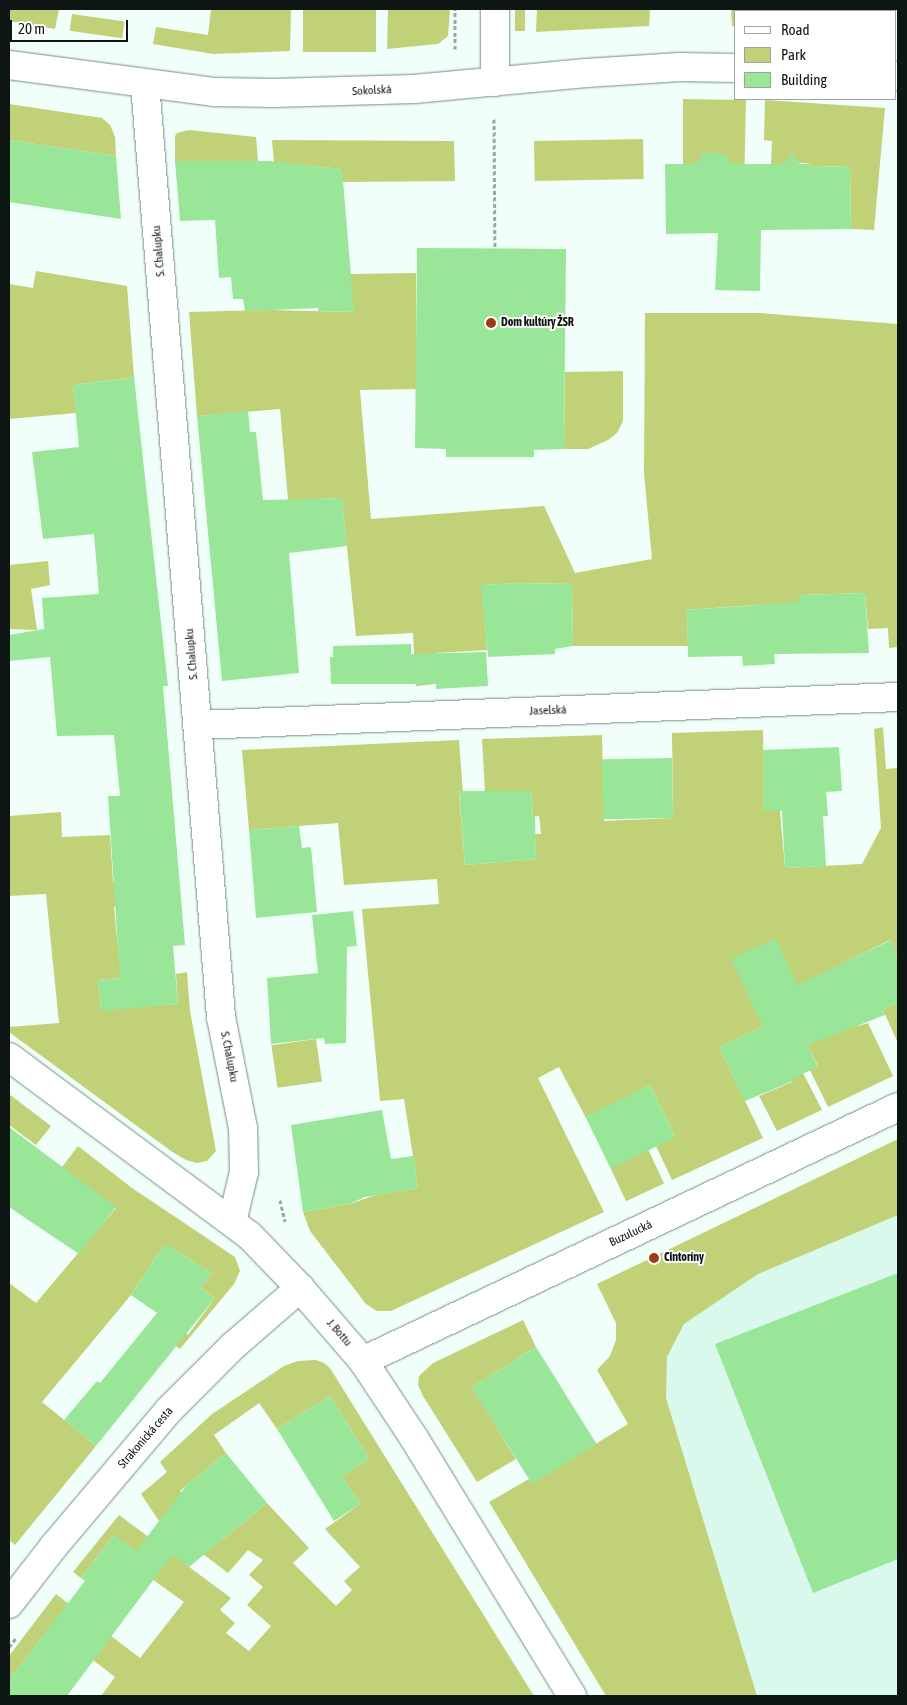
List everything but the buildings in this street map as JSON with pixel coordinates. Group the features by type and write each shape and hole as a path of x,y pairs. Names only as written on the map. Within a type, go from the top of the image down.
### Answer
{"street":[{"path":"495,9 495,82"},
{"name":"Sokolská","path":"9,65 215,92 273,93 378,91 680,67 734,68"},
{"name":"S. Chalupku","path":"145,84 221,1017 243,1128 244,1172 232,1222"},
{"name":"Jaselská","path":"198,725 898,697"},
{"name":"J. Bottu","path":"9,1057 249,1235 300,1288 364,1361 572,1696"},
{"name":"Buzulucká","path":"364,1361 898,1107"},
{"name":"Strakonická cesta","path":"9,1604 54,1546 168,1410 233,1346 300,1288"}],"path":[{"path":"454,49 455,9"},
{"path":"494,119 495,249"},
{"path":"275,1205 280,1200 287,1228"}],"shaded area":[{"path":"898,1215 898,1696 757,1696 666,1398 667,1357 684,1324 758,1273"}],"green space":[{"path":"9,9 59,9 55,29 9,21"},
{"path":"211,9 291,9 290,51 213,54 153,44 156,27 208,35"},
{"path":"303,9 376,9 376,52 303,52"},
{"path":"388,9 450,9 448,36 438,44 387,49"},
{"path":"515,9 525,9 525,31 515,31"},
{"path":"537,9 650,9 649,26 536,32"},
{"path":"731,9 826,10 734,10 734,26 732,26"},
{"path":"72,14 124,21 122,38 70,31"},
{"path":"683,99 746,100 743,234 697,164 683,164"},
{"path":"765,100 885,108 874,230 851,229 850,166 812,167 812,164 786,161 782,164 771,164 772,141 764,140"},
{"path":"9,104 102,118 110,125 115,137 116,156 9,140"},
{"path":"189,130 256,137 258,161 175,161 175,136 177,133"},
{"path":"643,139 644,179 535,181 534,141"},
{"path":"272,140 454,141 455,181 342,182 342,169 274,162"},
{"path":"36,271 127,286 134,377 73,385 76,413 9,419 9,284 33,288"},
{"path":"416,273 416,389 360,390 371,519 544,506 575,573 652,559 644,473 645,313 760,313 898,324 898,647 889,648 888,628 868,629 865,593 799,595 801,629 755,605 687,610 688,646 573,646 572,584 520,583 482,585 487,650 436,653 436,684 416,686 413,633 356,636 342,498 288,500 280,409 197,416 189,312 270,310 353,312 350,274"},
{"path":"623,371 623,421 617,433 608,440 588,449 564,449 565,372"},
{"path":"48,561 50,585 31,589 37,630 9,629 9,565"},
{"path":"883,727 886,769 898,768 898,956 890,940 831,969 858,1026 868,1023 893,1076 828,1107 810,1070 818,1066 792,1012 719,1047 763,1138 672,1180 656,1146 675,1136 650,1085 586,1118 559,1067 538,1078 604,1212 391,1311 377,1311 366,1304 310,1231 303,1212 349,1204 376,1195 418,1188 404,1099 380,1101 362,909 439,904 437,879 344,885 338,823 249,830 242,750 459,740 463,793 459,794 465,865 536,859 535,834 541,834 539,816 533,817 531,791 485,791 482,739 602,735 604,821 673,818 672,733 763,730 764,811 780,811 785,868 862,864 881,828 874,729"},
{"path":"61,812 62,837 110,835 113,881 130,905 114,907 121,978 98,980 101,1010 178,1004 176,974 187,972 190,1011 216,1151 207,1161 197,1163 186,1160 171,1151 9,1032 9,1027 59,1023 46,894 9,896 9,816"},
{"path":"898,1002 898,1043 883,1010"},
{"path":"316,1039 322,1082 277,1088 271,1045"},
{"path":"803,1073 822,1110 777,1131 759,1096 792,1082 791,1079"},
{"path":"9,1094 51,1126 36,1145 9,1125"},
{"path":"898,1139 898,1215 758,1274 684,1324 667,1357 666,1398 757,1696 606,1696 489,1502 529,1479 532,1483 628,1424 597,1370 610,1356 616,1340 616,1323 597,1284"},
{"path":"78,1146 132,1188 235,1257 240,1271 234,1284 180,1349 169,1341 178,1329 188,1335 215,1298 201,1288 212,1273 170,1247 161,1250 131,1295 42,1402 96,1446 15,1545 9,1540 9,1283 36,1303 116,1208 62,1167"},
{"path":"648,1149 664,1183 626,1201 610,1167"},
{"path":"523,1320 536,1347 472,1387 516,1459 477,1482 423,1396 418,1385 419,1376 433,1363"},
{"path":"316,1360 330,1368 534,1696 101,1696 115,1677 50,1627 9,1680 9,1656 56,1594 140,1658 184,1602 152,1579 114,1535 81,1578 73,1572 119,1515 231,1598 220,1610 235,1623 226,1633 249,1651 271,1626 247,1605 263,1587 249,1575 263,1560 248,1550 228,1573 159,1521 141,1494 167,1472 160,1462 212,1414 284,1366 298,1361","holes":["330,1396 369,1458 342,1476 360,1504 325,1529 360,1567 344,1581 352,1590 336,1606 293,1563 309,1548 267,1503 222,1540 180,1491 226,1453 214,1435 259,1403 277,1429"]}],"place":[{"name":"Dom kultúry ŽSR","path":"491,323"},
{"name":"Cintoríny","path":"654,1258"}]}
